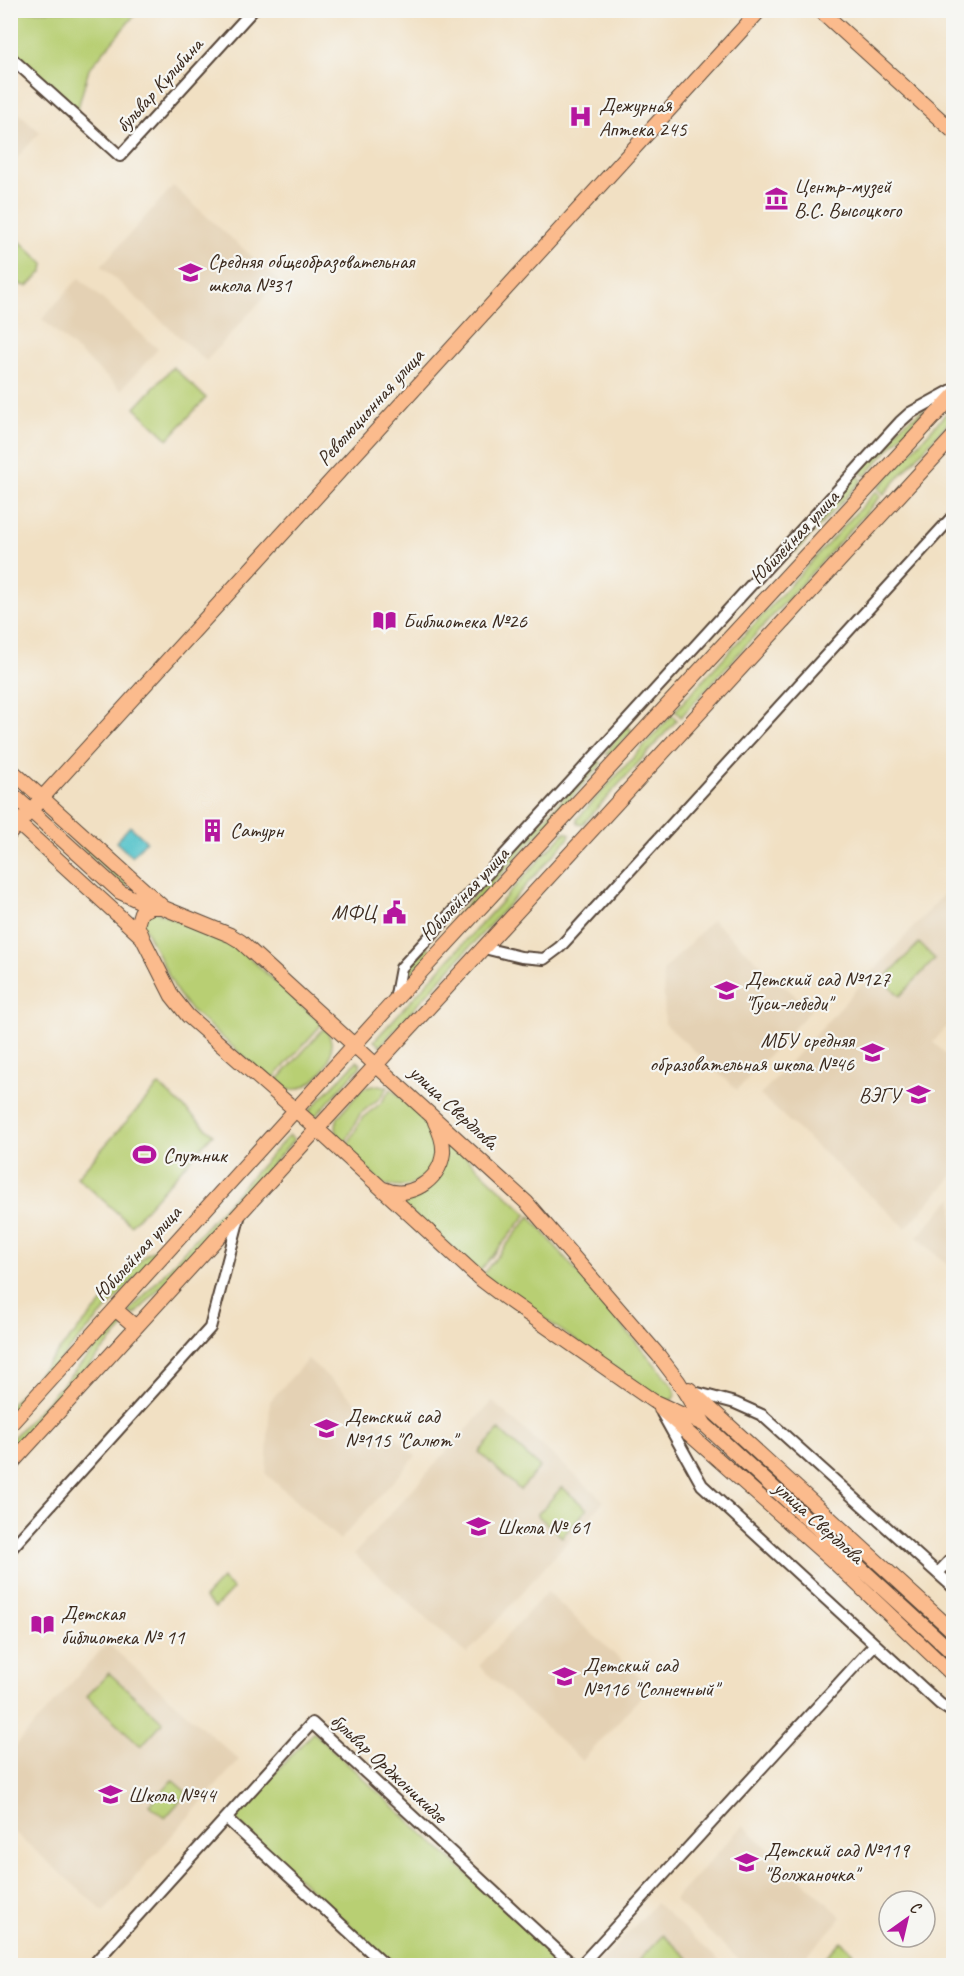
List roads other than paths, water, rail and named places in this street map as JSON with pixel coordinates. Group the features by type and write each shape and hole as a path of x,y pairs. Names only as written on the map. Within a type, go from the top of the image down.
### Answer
{"main road":[{"name":"Революционная улица","path":"13,824 31,810 760,10"},
{"path":"820,10 954,132"},
{"name":"Юбилейная улица","path":"10,1425 394,1000 954,395"},
{"path":"10,1465 954,436"},
{"name":"улица Свердлова","path":"10,769 158,907"},
{"name":"улица Свердлова","path":"10,792 120,892 172,996 180,1006 487,1284 658,1404 834,1562 954,1676"},
{"name":"улица Свердлова","path":"13,824 140,931"},
{"name":"улица Свердлова","path":"120,892 240,941 355,1044 527,1203 678,1381 705,1425 954,1654"},
{"path":"140,931 141,912 158,907"},
{"path":"377,1185 393,1192 404,1192 414,1189 434,1174 441,1161 443,1142 431,1115"},
{"path":"115,1309 136,1327"},
{"name":"улица Свердлова","path":"678,1381 954,1632"},
{"path":"658,1404 670,1404 675,1400 678,1395 678,1381"},
{"name":"улица Свердлова","path":"658,1404 705,1425"}],"street":[{"name":"бульвар Кулибина","path":"10,57 120,156 253,10"},
{"path":"394,1000 402,968 775,557 900,422 910,413 954,389"},
{"path":"484,948 521,957 544,959 560,947 954,515"},
{"path":"10,1550 210,1328 240,1213"},
{"path":"691,1391 735,1403 762,1415 954,1588"},
{"path":"658,1404 702,1485 940,1704 954,1713"},
{"path":"938,1573 954,1556"},
{"path":"580,1965 875,1644"},
{"name":"бульвар Орджоникидзе","path":"92,1965 312,1723 574,1965"},
{"path":"226,1818 386,1965"}],"water":[{"path":"130,826 146,841 132,857 116,842"}],"place":[{"name":"Дежурная Аптека 245","path":"581,117"},
{"name":"Центр-музей В.С. Высоцкого","path":"776,198"},
{"name":"Средняя общеобразовательная школа №31","path":"190,273"},
{"name":"Библиотека №26","path":"385,621"},
{"name":"Сатурн","path":"212,830"},
{"name":"МФЦ","path":"394,912"},
{"name":"Детский сад №127 \"Гуси-лебеди\"","path":"727,991"},
{"name":"МБУ средняя образовательная школа №46","path":"872,1052"},
{"name":"ВЭГУ","path":"918,1095"},
{"name":"Спутник","path":"145,1155"},
{"name":"Детский сад №115 \"Салют\"","path":"327,1428"},
{"name":"Школа № 61","path":"479,1527"},
{"name":"Детская библиотека № 11","path":"43,1625"},
{"name":"Детский сад №116 \"Солнечный\"","path":"565,1677"},
{"name":"Школа №44","path":"110,1795"},
{"name":"Детский сад №119 \"Волжаночка\"","path":"746,1862"}]}
